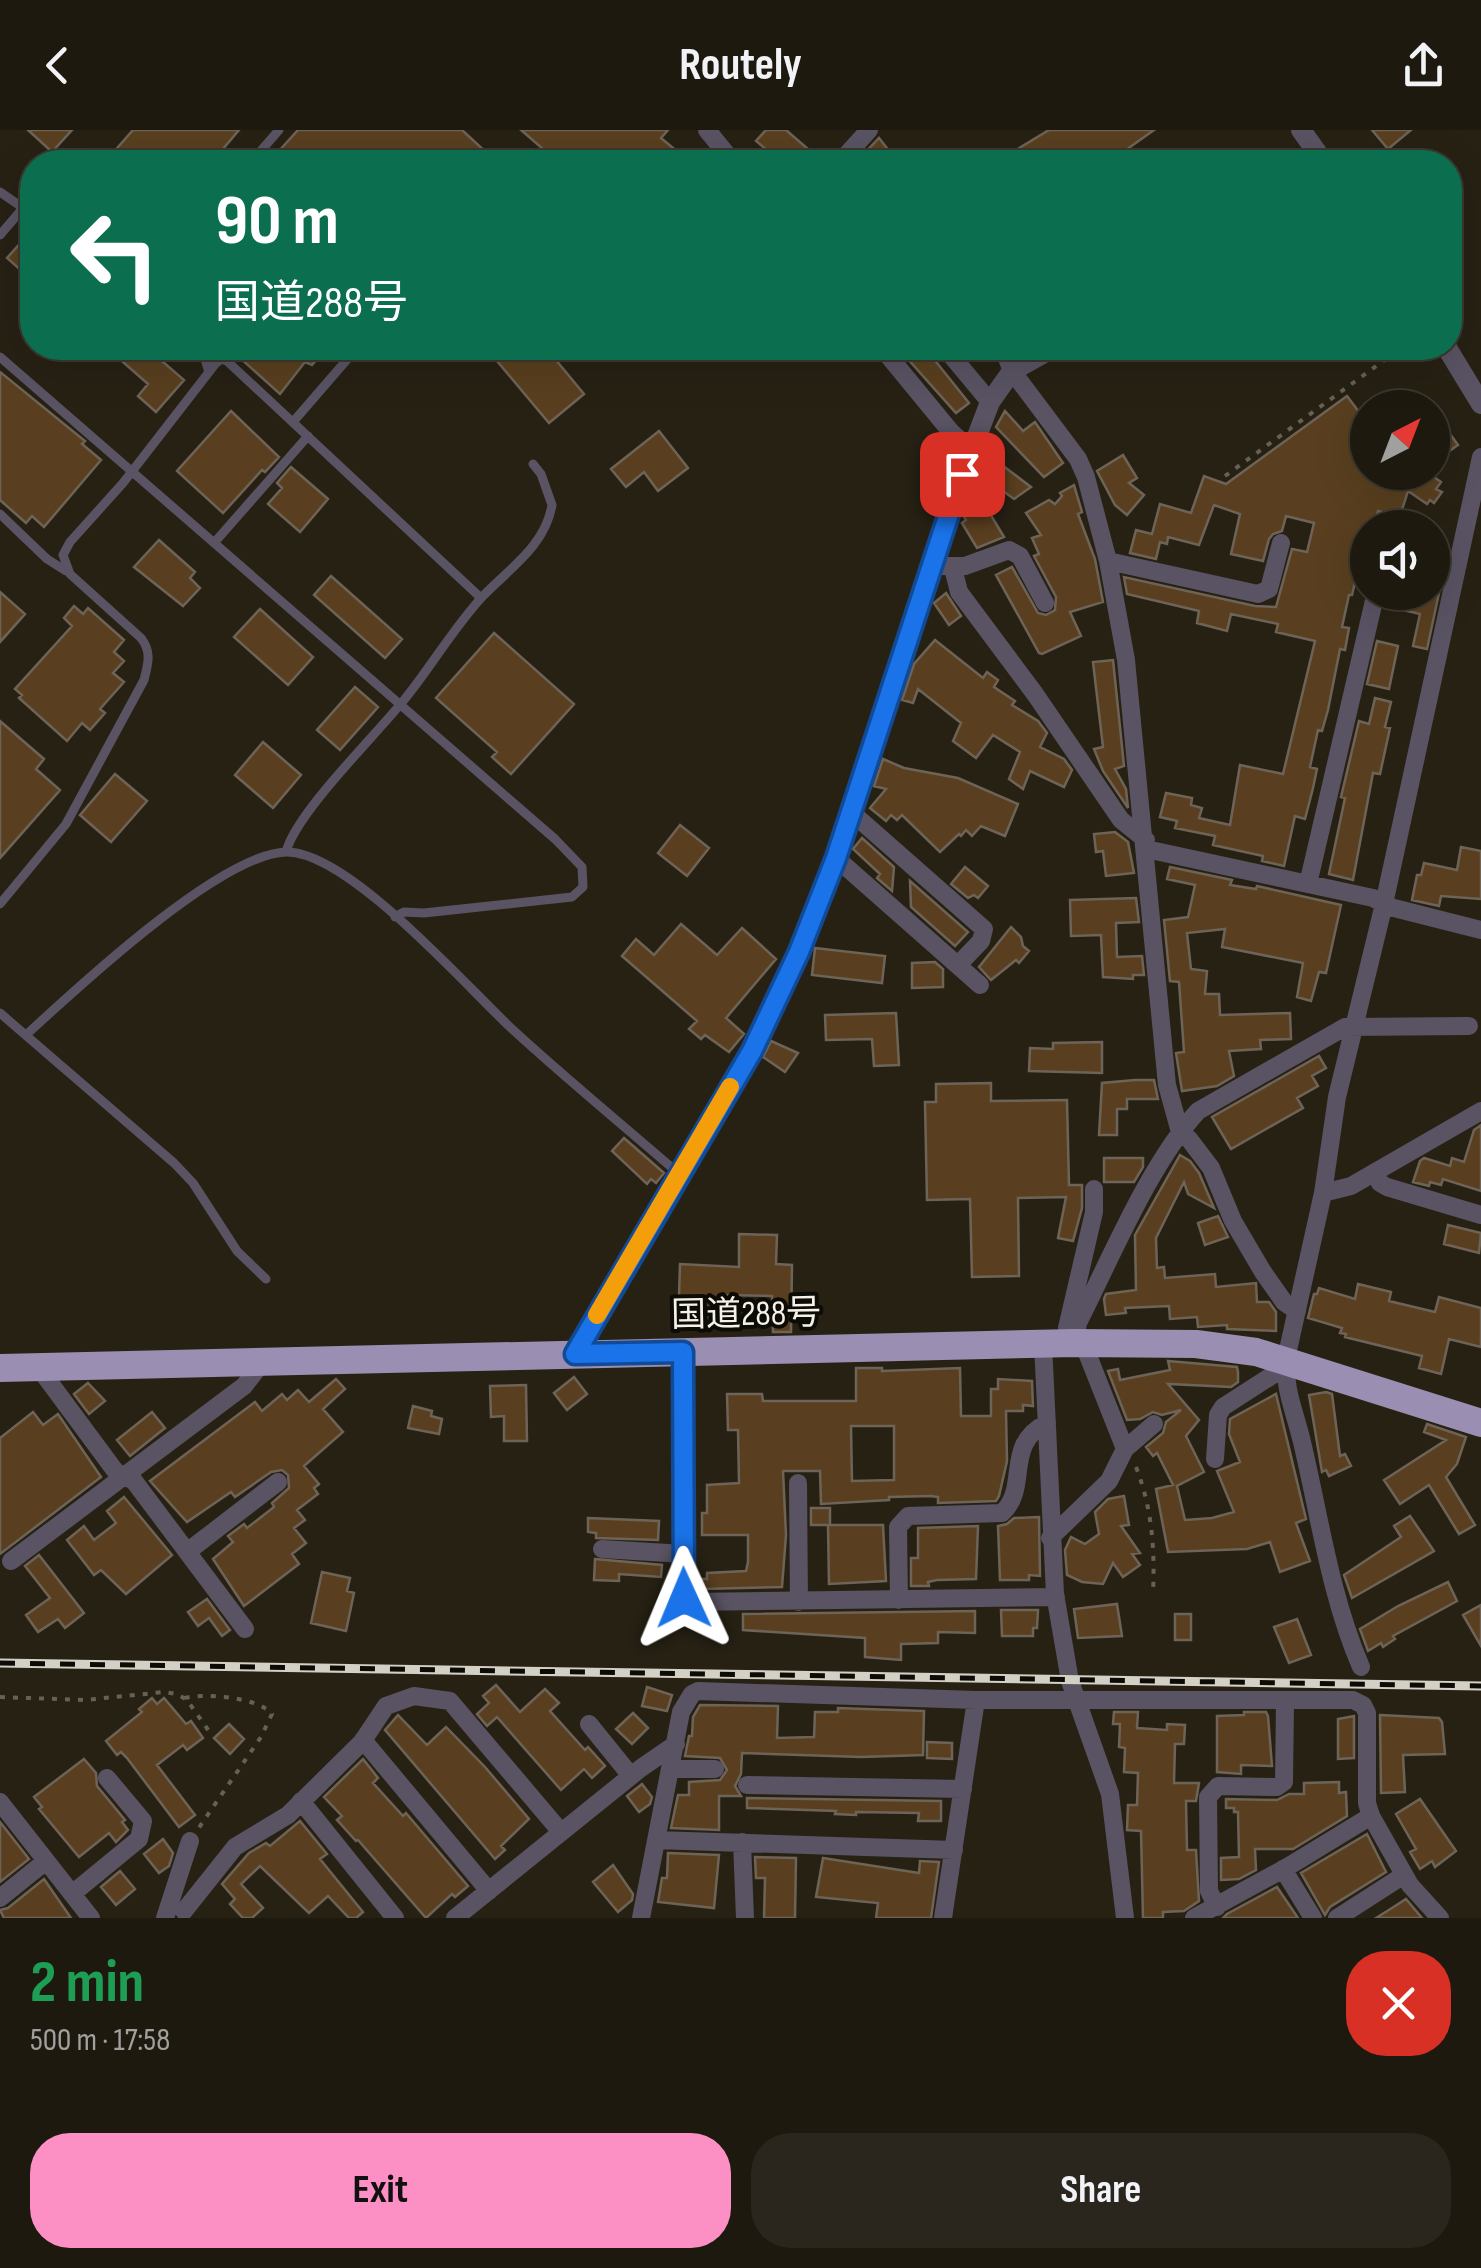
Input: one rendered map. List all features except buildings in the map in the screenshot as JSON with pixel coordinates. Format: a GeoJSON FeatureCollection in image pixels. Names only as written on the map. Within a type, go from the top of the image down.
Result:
{"type":"FeatureCollection","features":[{"type":"Feature","properties":{"kind":"highway","name":"国道288号"},"geometry":{"type":"LineString","coordinates":[[0,1368],[1066,1343],[1196,1344],[1286,1363],[1481,1423]]}},
{"type":"Feature","properties":{"kind":"street"},"geometry":{"type":"LineString","coordinates":[[707,130],[723,150]]}},
{"type":"Feature","properties":{"kind":"street"},"geometry":{"type":"LineString","coordinates":[[850,150],[868,130]]}},
{"type":"Feature","properties":{"kind":"street"},"geometry":{"type":"LineString","coordinates":[[892,360],[971,450]]}},
{"type":"Feature","properties":{"kind":"street"},"geometry":{"type":"LineString","coordinates":[[955,360],[990,402]]}},
{"type":"Feature","properties":{"kind":"street"},"geometry":{"type":"LineString","coordinates":[[1008,360],[1078,459],[1108,561],[1126,660],[1167,1084],[1180,1132],[1190,1138],[1211,1168],[1233,1221],[1271,1284],[1284,1302],[1297,1311]]}},
{"type":"Feature","properties":{"kind":"street"},"geometry":{"type":"LineString","coordinates":[[575,1354],[752,1051],[799,952],[943,566],[971,450],[990,402],[1012,371],[1032,360]]}},
{"type":"Feature","properties":{"kind":"street"},"geometry":{"type":"LineString","coordinates":[[1455,360],[1480,398]]}},
{"type":"Feature","properties":{"kind":"street"},"geometry":{"type":"LineString","coordinates":[[1361,1667],[1333,1592],[1303,1443],[1285,1383],[1286,1363],[1338,1096],[1481,457]]}},
{"type":"Feature","properties":{"kind":"street"},"geometry":{"type":"LineString","coordinates":[[1108,561],[1258,594],[1269,589],[1281,544]]}},
{"type":"Feature","properties":{"kind":"street"},"geometry":{"type":"LineString","coordinates":[[943,566],[1009,550],[1020,556],[1045,603]]}},
{"type":"Feature","properties":{"kind":"street"},"geometry":{"type":"LineString","coordinates":[[943,566],[1121,820],[1146,844],[1373,898],[1481,930]]}},
{"type":"Feature","properties":{"kind":"street"},"geometry":{"type":"LineString","coordinates":[[1308,884],[1372,610]]}},
{"type":"Feature","properties":{"kind":"street"},"geometry":{"type":"LineString","coordinates":[[851,812],[984,929],[981,941],[958,965]]}},
{"type":"Feature","properties":{"kind":"street"},"geometry":{"type":"LineString","coordinates":[[836,858],[980,984]]}},
{"type":"Feature","properties":{"kind":"street"},"geometry":{"type":"LineString","coordinates":[[1066,1343],[1180,1132],[1198,1110],[1345,1027],[1469,1026]]}},
{"type":"Feature","properties":{"kind":"street"},"geometry":{"type":"LineString","coordinates":[[1322,1193],[1351,1186],[1481,1111]]}},
{"type":"Feature","properties":{"kind":"street"},"geometry":{"type":"LineString","coordinates":[[1375,1173],[1387,1187],[1481,1215]]}},
{"type":"Feature","properties":{"kind":"street"},"geometry":{"type":"LineString","coordinates":[[1094,1188],[1094,1212],[1046,1423],[1050,1538],[1070,1681],[1110,1794],[1125,1918]]}},
{"type":"Feature","properties":{"kind":"street"},"geometry":{"type":"LineString","coordinates":[[1066,1343],[1125,1449]]}},
{"type":"Feature","properties":{"kind":"street"},"geometry":{"type":"LineString","coordinates":[[683,1352],[684,1598],[691,1604],[1056,1597]]}},
{"type":"Feature","properties":{"kind":"street"},"geometry":{"type":"LineString","coordinates":[[11,1562],[244,1386],[262,1362]]}},
{"type":"Feature","properties":{"kind":"street"},"geometry":{"type":"LineString","coordinates":[[1214,1459],[1218,1416],[1223,1406],[1286,1363]]}},
{"type":"Feature","properties":{"kind":"street"},"geometry":{"type":"LineString","coordinates":[[39,1368],[116,1472],[134,1481],[245,1629]]}},
{"type":"Feature","properties":{"kind":"street"},"geometry":{"type":"LineString","coordinates":[[899,1600],[898,1527],[908,1516],[1002,1513],[1012,1500],[1020,1451],[1035,1430],[1046,1423]]}},
{"type":"Feature","properties":{"kind":"street"},"geometry":{"type":"LineString","coordinates":[[1050,1538],[1112,1478],[1125,1449],[1154,1424]]}},
{"type":"Feature","properties":{"kind":"street"},"geometry":{"type":"LineString","coordinates":[[187,1552],[278,1482]]}},
{"type":"Feature","properties":{"kind":"street"},"geometry":{"type":"LineString","coordinates":[[798,1482],[800,1602]]}},
{"type":"Feature","properties":{"kind":"street"},"geometry":{"type":"LineString","coordinates":[[602,1550],[684,1554]]}},
{"type":"Feature","properties":{"kind":"street"},"geometry":{"type":"LineString","coordinates":[[641,1918],[685,1704],[698,1691],[976,1700],[1352,1700],[1365,1706],[1367,1804],[1371,1816],[1417,1895],[1440,1918]]}},
{"type":"Feature","properties":{"kind":"street"},"geometry":{"type":"LineString","coordinates":[[178,1913],[236,1847],[259,1830],[276,1824],[363,1740],[386,1706],[414,1696],[450,1701],[561,1832]]}},
{"type":"Feature","properties":{"kind":"street"},"geometry":{"type":"LineString","coordinates":[[943,1918],[976,1700]]}},
{"type":"Feature","properties":{"kind":"street"},"geometry":{"type":"LineString","coordinates":[[1216,1906],[1209,1890],[1208,1796],[1218,1786],[1277,1786],[1284,1782],[1284,1701]]}},
{"type":"Feature","properties":{"kind":"street"},"geometry":{"type":"LineString","coordinates":[[589,1724],[631,1776]]}},
{"type":"Feature","properties":{"kind":"street"},"geometry":{"type":"LineString","coordinates":[[363,1740],[489,1890]]}},
{"type":"Feature","properties":{"kind":"street"},"geometry":{"type":"LineString","coordinates":[[455,1918],[676,1744]]}},
{"type":"Feature","properties":{"kind":"street"},"geometry":{"type":"LineString","coordinates":[[671,1768],[715,1769]]}},
{"type":"Feature","properties":{"kind":"street"},"geometry":{"type":"LineString","coordinates":[[72,1894],[139,1838],[142,1820],[107,1778]]}},
{"type":"Feature","properties":{"kind":"street"},"geometry":{"type":"LineString","coordinates":[[747,1785],[963,1789]]}},
{"type":"Feature","properties":{"kind":"street"},"geometry":{"type":"LineString","coordinates":[[301,1801],[395,1918]]}},
{"type":"Feature","properties":{"kind":"street"},"geometry":{"type":"LineString","coordinates":[[0,1802],[91,1918]]}},
{"type":"Feature","properties":{"kind":"street"},"geometry":{"type":"LineString","coordinates":[[1194,1918],[1284,1870],[1371,1816]]}},
{"type":"Feature","properties":{"kind":"street"},"geometry":{"type":"LineString","coordinates":[[656,1840],[954,1850]]}},
{"type":"Feature","properties":{"kind":"street"},"geometry":{"type":"LineString","coordinates":[[178,1913],[190,1841]]}},
{"type":"Feature","properties":{"kind":"street"},"geometry":{"type":"LineString","coordinates":[[742,1842],[745,1918]]}},
{"type":"Feature","properties":{"kind":"street"},"geometry":{"type":"LineString","coordinates":[[0,1898],[46,1861]]}},
{"type":"Feature","properties":{"kind":"street"},"geometry":{"type":"LineString","coordinates":[[1284,1870],[1312,1918]]}},
{"type":"Feature","properties":{"kind":"street"},"geometry":{"type":"LineString","coordinates":[[1337,1918],[1404,1875]]}},
{"type":"Feature","properties":{"kind":"lane"},"geometry":{"type":"LineString","coordinates":[[262,150],[279,130]]}},
{"type":"Feature","properties":{"kind":"lane"},"geometry":{"type":"LineString","coordinates":[[0,235],[20,218]]}},
{"type":"Feature","properties":{"kind":"lane"},"geometry":{"type":"LineString","coordinates":[[0,357],[582,867],[583,887],[572,897],[404,912],[395,917]]}},
{"type":"Feature","properties":{"kind":"lane"},"geometry":{"type":"LineString","coordinates":[[205,360],[209,372]]}},
{"type":"Feature","properties":{"kind":"lane"},"geometry":{"type":"LineString","coordinates":[[70,574],[63,554],[70,542],[132,472],[221,360]]}},
{"type":"Feature","properties":{"kind":"lane"},"geometry":{"type":"LineString","coordinates":[[224,360],[482,598]]}},
{"type":"Feature","properties":{"kind":"lane"},"geometry":{"type":"LineString","coordinates":[[293,422],[347,360]]}},
{"type":"Feature","properties":{"kind":"lane"},"geometry":{"type":"LineString","coordinates":[[214,543],[308,436]]}},
{"type":"Feature","properties":{"kind":"lane"},"geometry":{"type":"LineString","coordinates":[[286,852],[297,827],[482,598],[528,554],[550,515],[549,491],[532,464]]}},
{"type":"Feature","properties":{"kind":"lane"},"geometry":{"type":"LineString","coordinates":[[0,514],[141,638],[149,656],[144,680],[66,824],[0,904]]}},
{"type":"Feature","properties":{"kind":"lane"},"geometry":{"type":"LineString","coordinates":[[26,1034],[107,960],[161,919],[225,876],[286,852],[336,870],[395,917],[512,1029],[678,1173]]}},
{"type":"Feature","properties":{"kind":"lane"},"geometry":{"type":"LineString","coordinates":[[0,1013],[174,1163],[193,1184],[237,1251],[266,1280]]}},
{"type":"Feature","properties":{"kind":"path"},"geometry":{"type":"LineString","coordinates":[[1225,476],[1384,360]]}},
{"type":"Feature","properties":{"kind":"path"},"geometry":{"type":"LineString","coordinates":[[0,1696],[85,1700],[164,1692],[184,1698],[252,1701],[265,1706],[272,1714],[261,1737],[190,1841]]}},
{"type":"Feature","properties":{"kind":"path"},"geometry":{"type":"LineString","coordinates":[[184,1698],[211,1734]]}},
{"type":"Feature","properties":{"kind":"railway"},"geometry":{"type":"LineString","coordinates":[[0,1663],[1481,1686]]}},
{"type":"Feature","properties":{"kind":"slow traffic"},"geometry":{"type":"LineString","coordinates":[[597,1315],[730,1087]]}},
{"type":"Feature","properties":{"kind":"route"},"geometry":{"type":"LineString","coordinates":[[684,1598],[683,1352],[575,1354],[752,1051],[799,952],[836,858],[962,474]]}}]}
